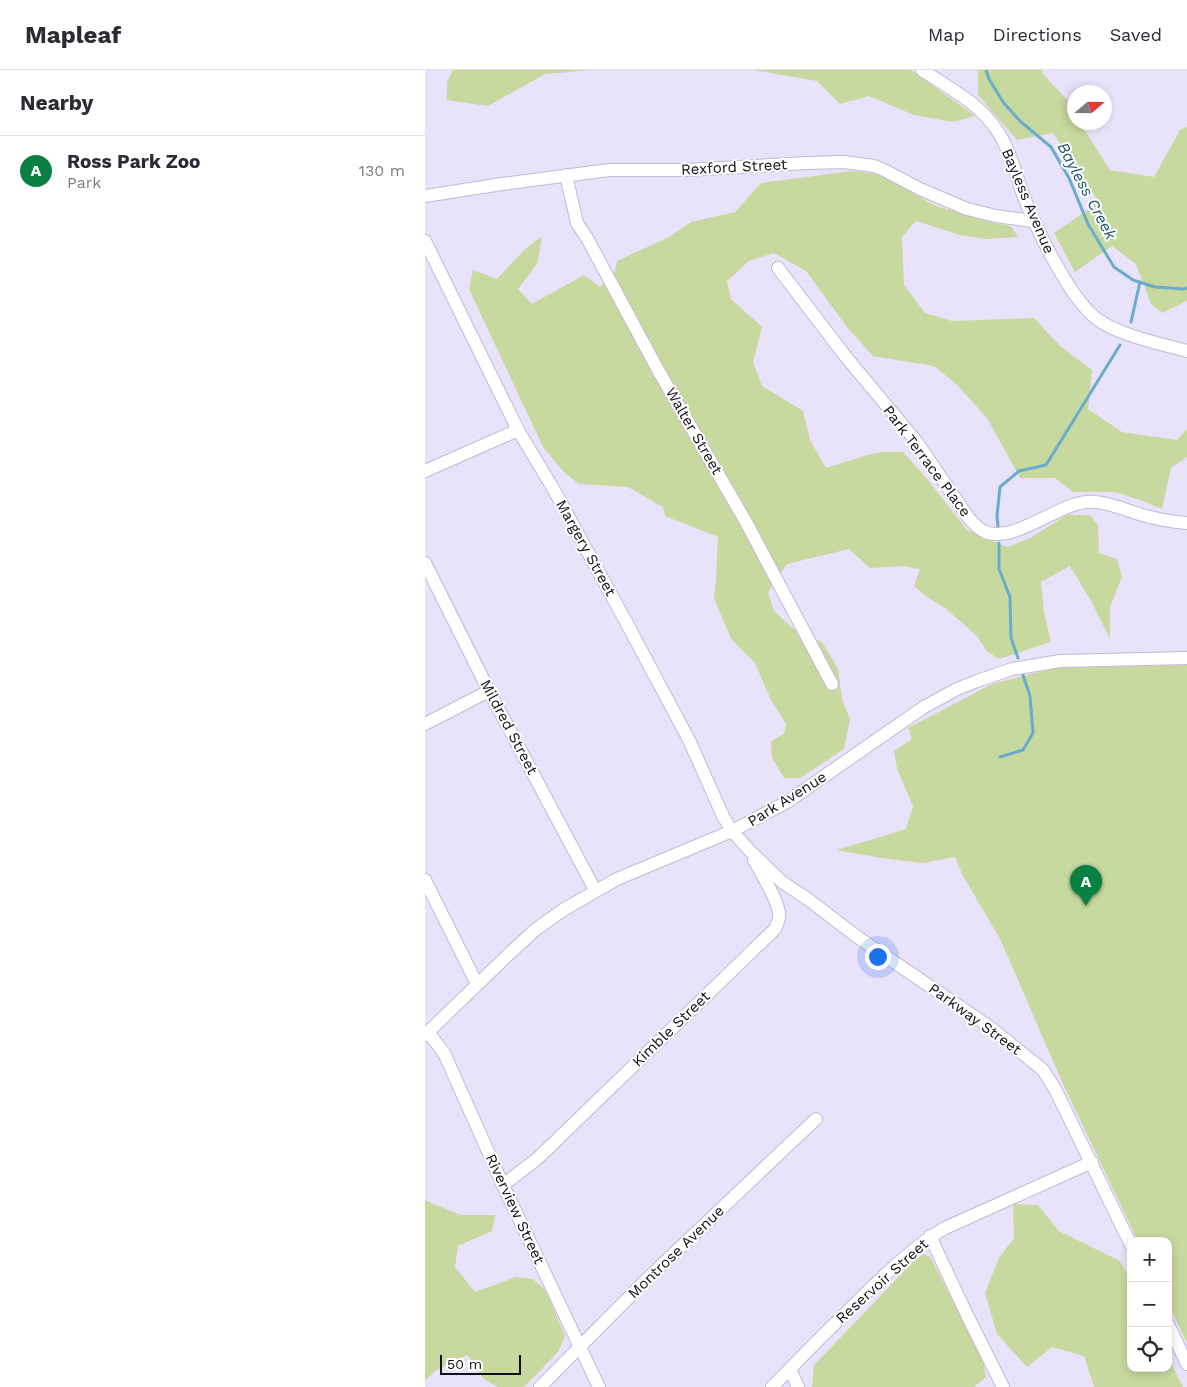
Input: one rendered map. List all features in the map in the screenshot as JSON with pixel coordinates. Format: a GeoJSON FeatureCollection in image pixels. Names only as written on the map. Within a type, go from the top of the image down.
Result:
{"type":"FeatureCollection","features":[{"type":"Feature","properties":{"kind":"street","name":"Bayless Avenue"},"geometry":{"type":"LineString","coordinates":[[922,70],[979,109],[999,133],[1009,154],[1033,221],[1047,251],[1077,300],[1096,319],[1106,325],[1133,336],[1187,351]]}},
{"type":"Feature","properties":{"kind":"street","name":"Rexford Street"},"geometry":{"type":"LineString","coordinates":[[425,196],[567,175],[616,170],[679,170],[844,162],[874,166],[885,170],[920,189],[967,209],[996,216],[1033,221]]}},
{"type":"Feature","properties":{"kind":"street","name":"Walter Street"},"geometry":{"type":"LineString","coordinates":[[567,175],[577,223],[587,238],[658,370],[746,522],[832,684]]}},
{"type":"Feature","properties":{"kind":"street","name":"Margery Street"},"geometry":{"type":"LineString","coordinates":[[425,241],[518,430],[554,490],[689,740],[723,816],[732,831],[750,852]]}},
{"type":"Feature","properties":{"kind":"street","name":"Park Terrace Place"},"geometry":{"type":"LineString","coordinates":[[778,268],[846,357],[916,441],[968,517],[984,532],[997,535],[1011,532],[1065,508],[1086,502],[1108,504],[1142,515],[1172,522],[1187,523]]}},
{"type":"Feature","properties":{"kind":"street"},"geometry":{"type":"LineString","coordinates":[[425,471],[518,430]]}},
{"type":"Feature","properties":{"kind":"street","name":"Mildred Street"},"geometry":{"type":"LineString","coordinates":[[425,563],[489,691],[595,890]]}},
{"type":"Feature","properties":{"kind":"street","name":"Park Avenue"},"geometry":{"type":"LineString","coordinates":[[426,1034],[535,930],[563,910],[617,879],[732,831],[787,802],[901,722],[957,689],[1013,669],[1060,661],[1187,658]]}},
{"type":"Feature","properties":{"kind":"street"},"geometry":{"type":"LineString","coordinates":[[425,724],[489,691]]}},
{"type":"Feature","properties":{"kind":"street","name":"Parkway Street"},"geometry":{"type":"LineString","coordinates":[[750,852],[782,882],[856,936],[991,1028],[1043,1070],[1055,1088],[1127,1237]]}},
{"type":"Feature","properties":{"kind":"street","name":"Kimble Street"},"geometry":{"type":"LineString","coordinates":[[503,1185],[537,1159],[775,929],[779,914],[750,852]]}},
{"type":"Feature","properties":{"kind":"street"},"geometry":{"type":"LineString","coordinates":[[425,880],[477,984]]}},
{"type":"Feature","properties":{"kind":"street","name":"Riverview Street"},"geometry":{"type":"LineString","coordinates":[[426,1034],[444,1053],[503,1185],[599,1387]]}},
{"type":"Feature","properties":{"kind":"street","name":"Montrose Avenue"},"geometry":{"type":"LineString","coordinates":[[540,1387],[650,1276],[816,1119]]}},
{"type":"Feature","properties":{"kind":"street","name":"Reservoir Street"},"geometry":{"type":"LineString","coordinates":[[772,1387],[892,1268],[930,1236],[1092,1162]]}},
{"type":"Feature","properties":{"kind":"street"},"geometry":{"type":"LineString","coordinates":[[930,1236],[1003,1387]]}},
{"type":"Feature","properties":{"kind":"street"},"geometry":{"type":"LineString","coordinates":[[1169,1327],[1187,1364]]}},
{"type":"Feature","properties":{"kind":"street"},"geometry":{"type":"LineString","coordinates":[[790,1369],[798,1387]]}},
{"type":"Feature","properties":{"kind":"green space"},"geometry":{"type":"Polygon","coordinates":[[[453,70],[592,70],[545,74],[488,106],[447,100],[447,82],[453,70]]]}},
{"type":"Feature","properties":{"kind":"green space"},"geometry":{"type":"Polygon","coordinates":[[[753,70],[911,70],[975,116],[953,122],[914,115],[869,96],[840,104],[817,81],[753,70]]]}},
{"type":"Feature","properties":{"kind":"green space"},"geometry":{"type":"Polygon","coordinates":[[[976,70],[1042,70],[1043,74],[1067,100],[1067,130],[1084,130],[1110,170],[1154,177],[1180,130],[1187,127],[1187,301],[1162,313],[1151,304],[1136,264],[1112,246],[1075,272],[1054,233],[1099,202],[1053,133],[1017,140],[978,95],[978,72],[976,70]]]}},
{"type":"Feature","properties":{"kind":"green space"},"geometry":{"type":"Polygon","coordinates":[[[852,171],[878,174],[936,206],[993,223],[1011,226],[1018,237],[985,239],[960,235],[916,221],[902,237],[904,285],[925,313],[952,321],[1034,318],[1060,346],[1092,370],[1088,409],[1122,432],[1177,440],[1187,429],[1187,457],[1171,468],[1162,509],[1115,492],[1073,492],[1055,478],[1020,478],[987,418],[956,384],[934,366],[873,356],[847,327],[806,271],[774,253],[749,261],[727,281],[731,299],[762,327],[753,362],[762,386],[803,411],[810,440],[826,468],[881,452],[903,452],[928,480],[967,530],[1007,547],[1030,538],[1067,515],[1090,515],[1098,525],[1099,553],[1117,559],[1122,577],[1110,607],[1110,639],[1090,599],[1070,566],[1041,582],[1044,612],[1051,642],[999,659],[987,651],[977,636],[945,608],[914,586],[920,569],[902,566],[870,568],[849,549],[787,564],[768,592],[774,611],[791,627],[822,642],[838,669],[842,699],[850,719],[844,749],[800,778],[784,778],[772,758],[771,741],[784,734],[786,724],[770,698],[755,663],[731,639],[714,598],[718,537],[665,516],[663,507],[628,487],[579,484],[564,472],[543,447],[469,289],[473,270],[497,279],[525,249],[542,236],[537,264],[518,289],[532,304],[584,275],[600,287],[615,271],[617,261],[669,237],[691,222],[735,212],[761,183],[852,171]]]}},
{"type":"Feature","properties":{"kind":"green space"},"geometry":{"type":"Polygon","coordinates":[[[1187,665],[1187,1343],[1172,1312],[1172,1237],[1136,1237],[1063,1084],[1001,941],[962,874],[955,857],[923,863],[837,850],[906,829],[913,806],[897,769],[894,751],[912,739],[908,728],[992,684],[1056,668],[1187,665]]]}},
{"type":"Feature","properties":{"kind":"green space"},"geometry":{"type":"Polygon","coordinates":[[[425,1200],[461,1215],[495,1215],[492,1231],[458,1246],[455,1267],[475,1292],[516,1277],[533,1279],[546,1291],[565,1336],[558,1352],[524,1387],[498,1387],[484,1379],[467,1355],[435,1371],[425,1381],[425,1200]]]}},
{"type":"Feature","properties":{"kind":"green space"},"geometry":{"type":"Polygon","coordinates":[[[1013,1204],[1038,1205],[1059,1231],[1120,1261],[1127,1274],[1127,1372],[1172,1372],[1172,1365],[1183,1387],[1094,1387],[1084,1356],[1052,1347],[1027,1367],[997,1334],[985,1293],[999,1258],[1014,1238],[1013,1204]]]}},
{"type":"Feature","properties":{"kind":"green space"},"geometry":{"type":"Polygon","coordinates":[[[924,1254],[930,1257],[983,1359],[986,1377],[974,1387],[812,1387],[814,1365],[916,1259],[924,1254]]]}},
{"type":"Feature","properties":{"kind":"waterway","name":"Bayless Creek"},"geometry":{"type":"LineString","coordinates":[[986,70],[989,79],[1003,102],[1020,121],[1051,147],[1069,178],[1088,224],[1114,267],[1133,280],[1155,287],[1187,288]]}},
{"type":"Feature","properties":{"kind":"waterway"},"geometry":{"type":"LineString","coordinates":[[1131,322],[1140,282]]}},
{"type":"Feature","properties":{"kind":"waterway"},"geometry":{"type":"LineString","coordinates":[[998,526],[997,516],[1000,487],[1019,471],[1046,465],[1120,345]]}},
{"type":"Feature","properties":{"kind":"waterway"},"geometry":{"type":"LineString","coordinates":[[999,543],[999,569],[1010,597],[1011,638],[1018,658]]}},
{"type":"Feature","properties":{"kind":"waterway"},"geometry":{"type":"LineString","coordinates":[[1000,757],[1023,750],[1033,733],[1030,696],[1023,675]]}},
{"type":"Feature","properties":{"kind":"place","name":"Ross Park Zoo"},"geometry":{"type":"Point","coordinates":[1086,906]}}]}
